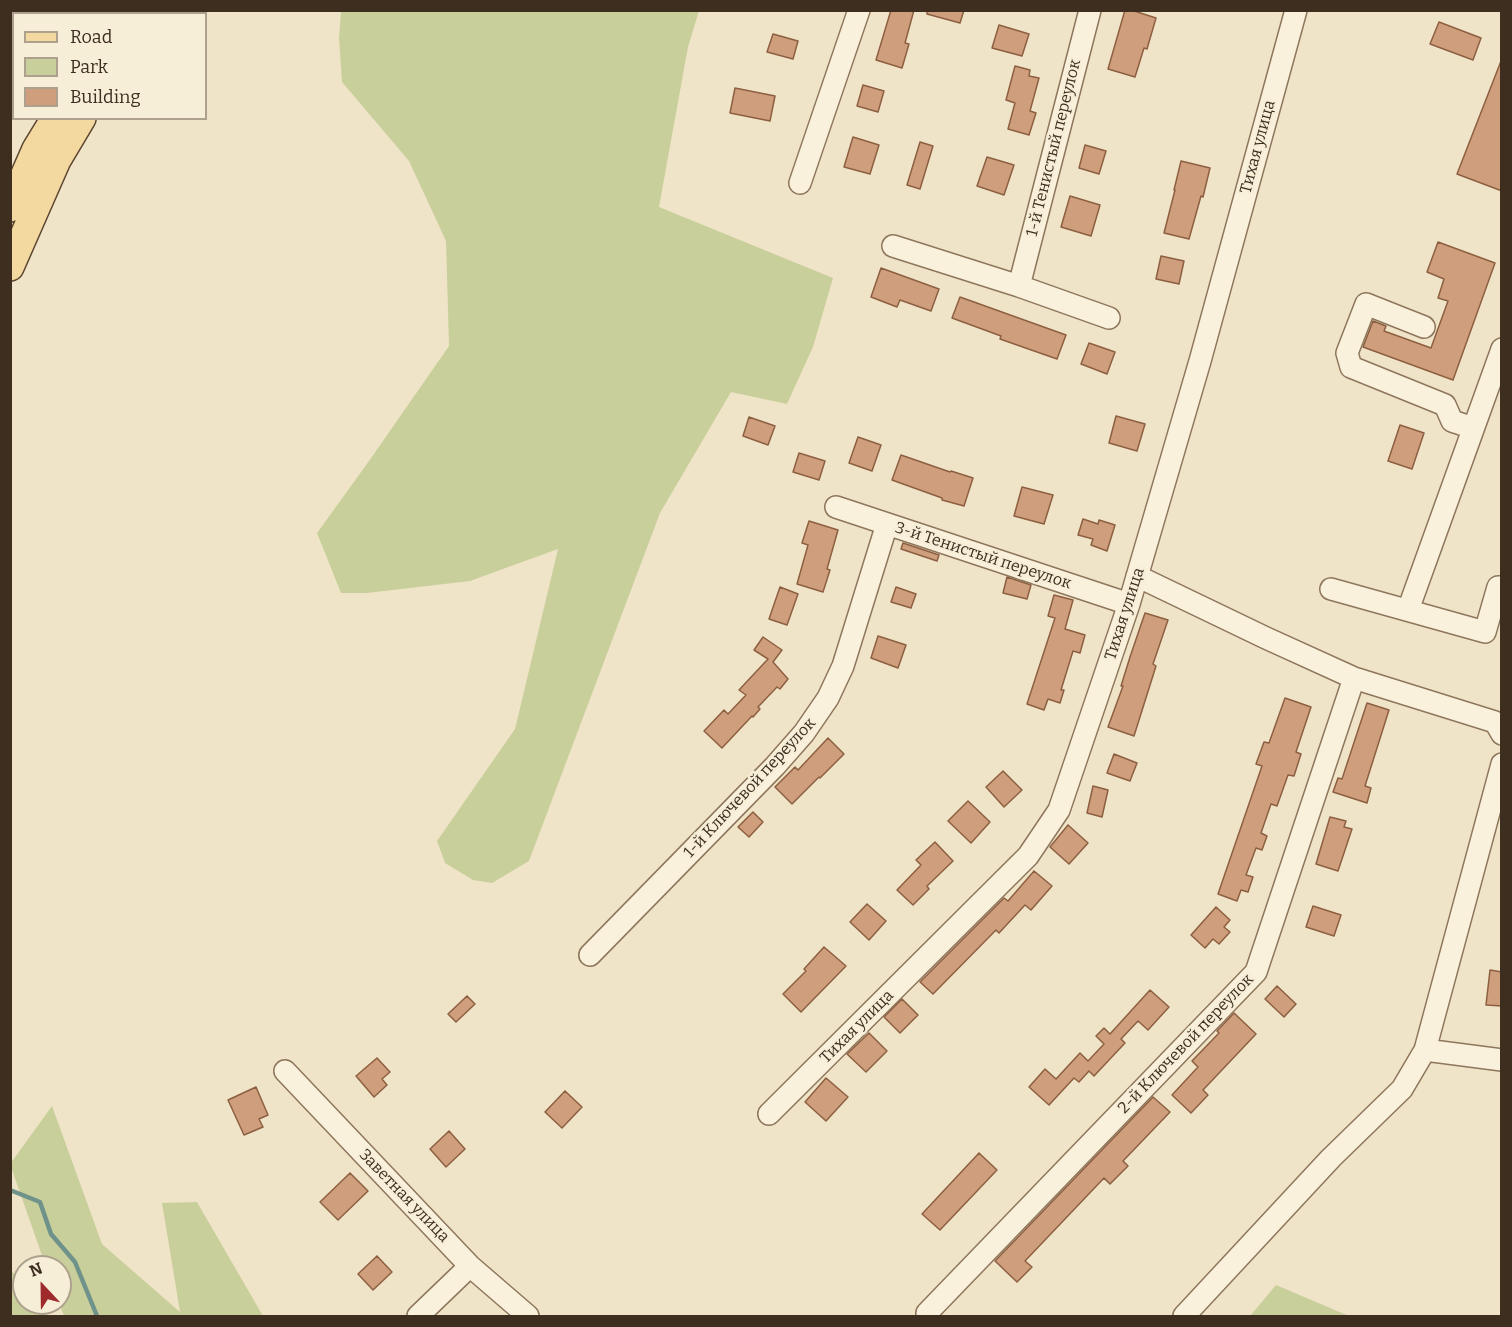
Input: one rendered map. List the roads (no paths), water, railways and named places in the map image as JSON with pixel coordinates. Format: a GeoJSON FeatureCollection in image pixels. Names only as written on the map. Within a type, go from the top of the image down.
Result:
{"type":"FeatureCollection","features":[{"type":"Feature","properties":{"kind":"main road"},"geometry":{"type":"LineString","coordinates":[[10,208],[36,149],[54,120]]}},
{"type":"Feature","properties":{"kind":"main road"},"geometry":{"type":"LineString","coordinates":[[10,267],[57,160],[81,120]]}},
{"type":"Feature","properties":{"kind":"street"},"geometry":{"type":"LineString","coordinates":[[800,183],[859,10]]}},
{"type":"Feature","properties":{"kind":"street","name":"1-й Тенистый переулок"},"geometry":{"type":"LineString","coordinates":[[1019,286],[1089,10]]}},
{"type":"Feature","properties":{"kind":"street","name":"Тихая улица"},"geometry":{"type":"LineString","coordinates":[[769,1114],[1028,856],[1059,810],[1129,604],[1200,361],[1296,10]]}},
{"type":"Feature","properties":{"kind":"street"},"geometry":{"type":"LineString","coordinates":[[893,246],[1019,286],[1109,318]]}},
{"type":"Feature","properties":{"kind":"street"},"geometry":{"type":"LineString","coordinates":[[1424,327],[1366,304],[1347,353],[1351,367],[1444,405],[1452,421],[1473,428]]}},
{"type":"Feature","properties":{"kind":"street"},"geometry":{"type":"LineString","coordinates":[[1408,610],[1502,349]]}},
{"type":"Feature","properties":{"kind":"street","name":"3-й Тенистый переулок"},"geometry":{"type":"LineString","coordinates":[[836,507],[1129,604]]}},
{"type":"Feature","properties":{"kind":"street","name":"1-й Ключевой переулок"},"geometry":{"type":"LineString","coordinates":[[590,956],[804,734],[828,698],[843,666],[887,524]]}},
{"type":"Feature","properties":{"kind":"street"},"geometry":{"type":"LineString","coordinates":[[1137,576],[1266,639],[1354,678],[1495,722],[1502,734]]}},
{"type":"Feature","properties":{"kind":"street"},"geometry":{"type":"LineString","coordinates":[[1331,589],[1485,632],[1498,586],[1502,587]]}},
{"type":"Feature","properties":{"kind":"street","name":"2-й Ключевой переулок"},"geometry":{"type":"LineString","coordinates":[[927,1313],[1256,972],[1354,678]]}},
{"type":"Feature","properties":{"kind":"street"},"geometry":{"type":"LineString","coordinates":[[1184,1317],[1331,1158],[1402,1089],[1425,1050],[1502,764]]}},
{"type":"Feature","properties":{"kind":"street"},"geometry":{"type":"LineString","coordinates":[[1425,1050],[1502,1060]]}},
{"type":"Feature","properties":{"kind":"street","name":"Заветная улица"},"geometry":{"type":"LineString","coordinates":[[285,1071],[470,1266],[528,1317]]}},
{"type":"Feature","properties":{"kind":"street"},"geometry":{"type":"LineString","coordinates":[[418,1317],[470,1266]]}},
{"type":"Feature","properties":{"kind":"waterway"},"geometry":{"type":"LineString","coordinates":[[10,1190],[40,1202],[51,1234],[75,1262],[97,1316]]}}]}
